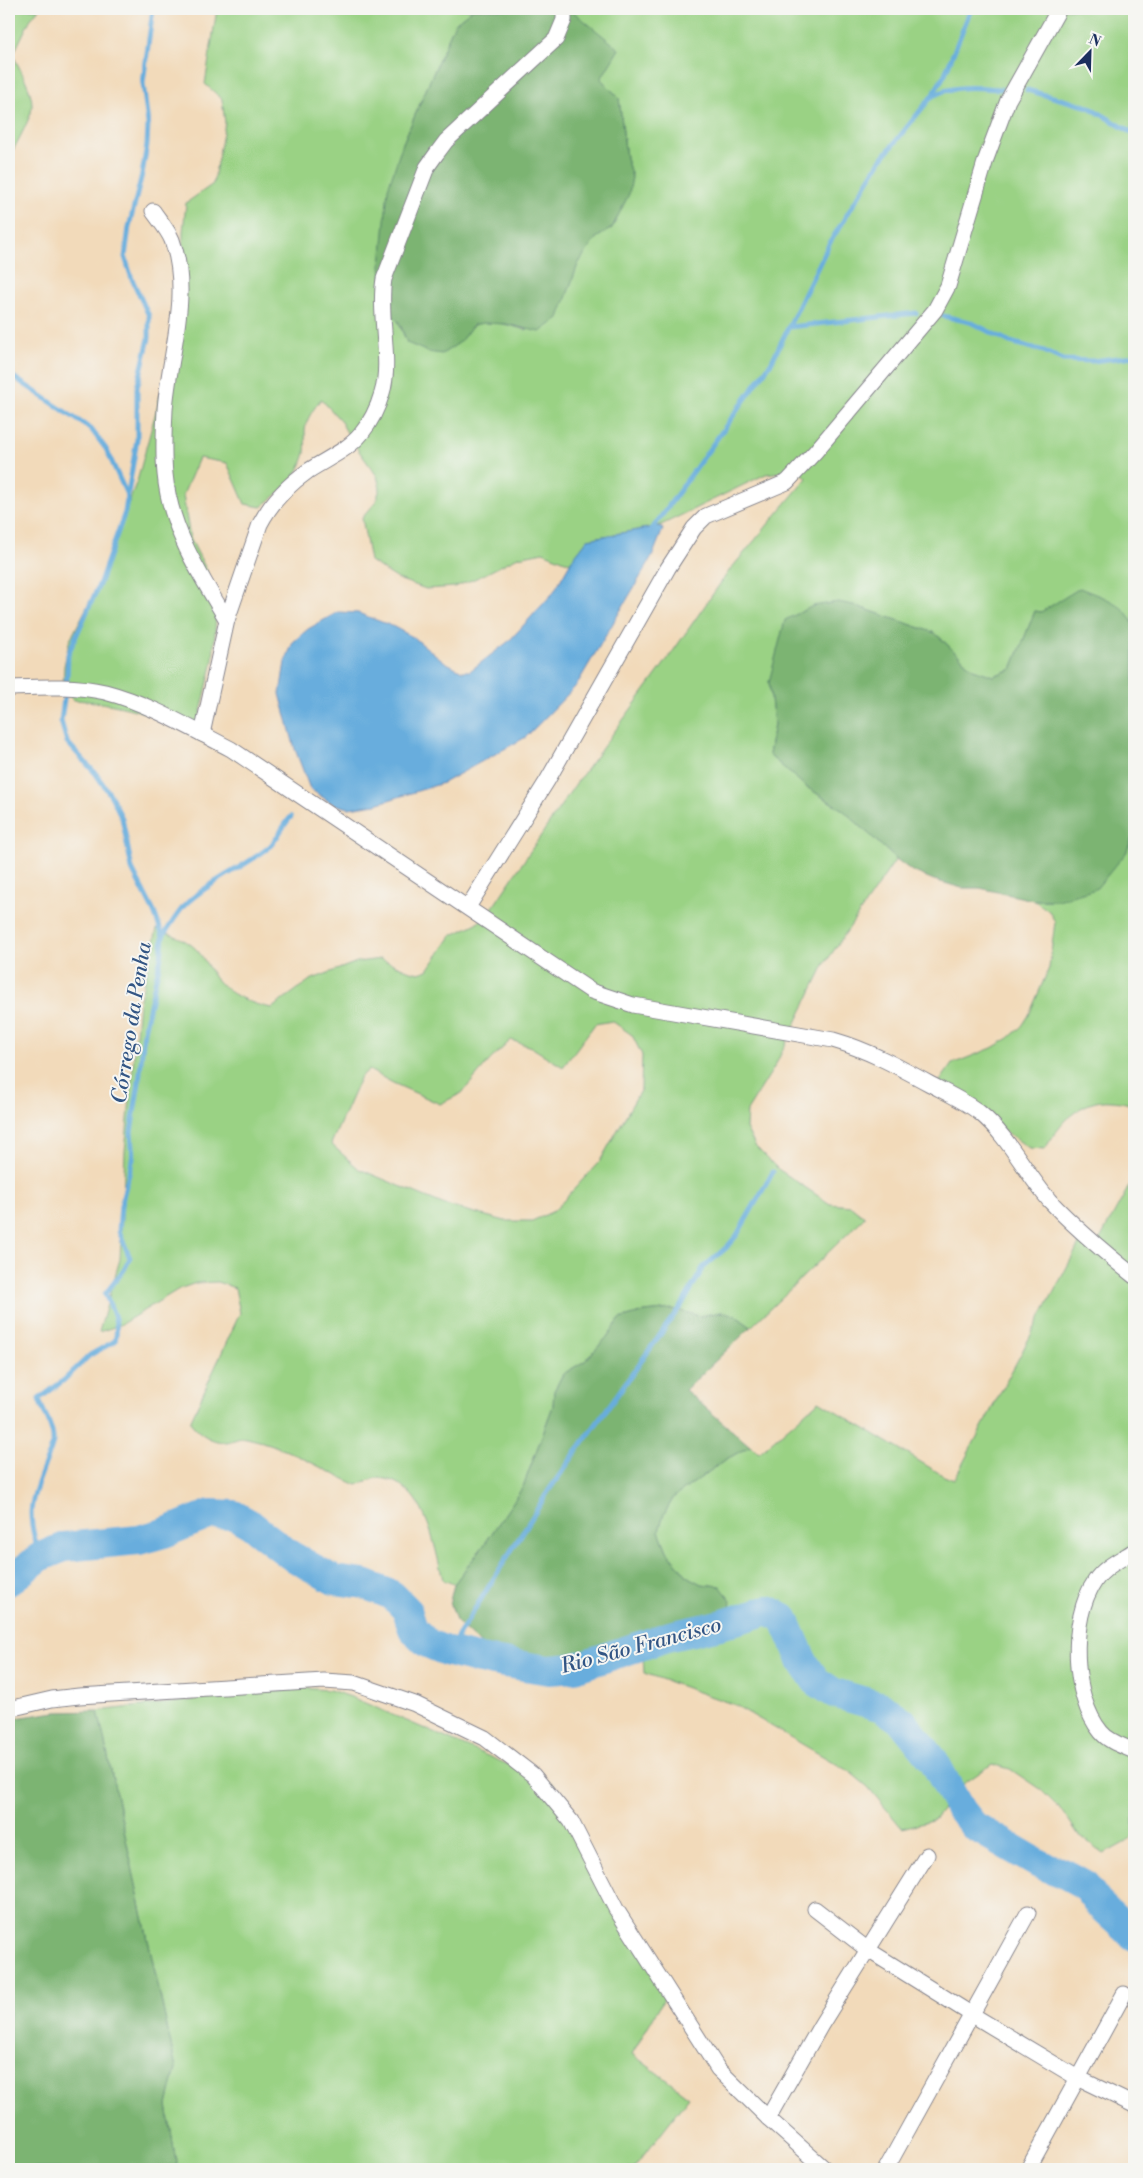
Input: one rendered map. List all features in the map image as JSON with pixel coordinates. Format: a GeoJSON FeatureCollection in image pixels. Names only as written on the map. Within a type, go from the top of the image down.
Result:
{"type":"FeatureCollection","features":[{"type":"Feature","properties":{"kind":"street"},"geometry":{"type":"LineString","coordinates":[[202,734],[227,620],[257,533],[266,513],[276,499],[307,472],[344,449],[361,435],[382,393],[385,378],[381,295],[384,280],[427,167],[446,141],[556,39],[561,31],[564,20],[564,9]]}},
{"type":"Feature","properties":{"kind":"street"},"geometry":{"type":"LineString","coordinates":[[468,907],[547,782],[668,568],[694,528],[706,516],[787,482],[794,476],[939,305],[948,286],[986,159],[1008,100],[1059,9]]}},
{"type":"Feature","properties":{"kind":"street"},"geometry":{"type":"LineString","coordinates":[[154,211],[171,238],[177,260],[180,294],[165,409],[165,473],[168,492],[172,512],[194,566],[227,620]]}},
{"type":"Feature","properties":{"kind":"street"},"geometry":{"type":"LineString","coordinates":[[9,688],[63,687],[103,692],[120,697],[231,749],[591,991],[632,1005],[803,1034],[854,1046],[880,1057],[966,1104],[993,1126],[1048,1199],[1085,1237],[1134,1276]]}},
{"type":"Feature","properties":{"kind":"street"},"geometry":{"type":"LineString","coordinates":[[1134,1551],[1105,1569],[1094,1582],[1084,1601],[1079,1624],[1077,1653],[1081,1682],[1092,1718],[1109,1740],[1134,1751]]}},
{"type":"Feature","properties":{"kind":"street"},"geometry":{"type":"LineString","coordinates":[[9,1709],[52,1699],[79,1696],[324,1681],[354,1683],[385,1693],[414,1704],[485,1738],[533,1775],[571,1821],[616,1909],[718,2068],[768,2118],[826,2169]]}},
{"type":"Feature","properties":{"kind":"street"},"geometry":{"type":"LineString","coordinates":[[768,2118],[927,1855]]}},
{"type":"Feature","properties":{"kind":"street"},"geometry":{"type":"LineString","coordinates":[[815,1909],[868,1950],[971,2014],[1076,2077],[1134,2105]]}},
{"type":"Feature","properties":{"kind":"street"},"geometry":{"type":"LineString","coordinates":[[886,2169],[1028,1913]]}},
{"type":"Feature","properties":{"kind":"street"},"geometry":{"type":"LineString","coordinates":[[1028,2169],[1076,2077],[1124,1994]]}},
{"type":"Feature","properties":{"kind":"green space"},"geometry":{"type":"Polygon","coordinates":[[[9,9],[39,9],[30,20],[13,55],[28,87],[32,107],[26,125],[9,157],[9,9]]]}},
{"type":"Feature","properties":{"kind":"green space"},"geometry":{"type":"Polygon","coordinates":[[[217,9],[473,9],[455,23],[403,143],[393,315],[398,321],[407,343],[459,343],[470,328],[481,323],[500,323],[526,330],[567,294],[578,264],[596,238],[612,228],[632,177],[626,158],[619,98],[601,79],[570,9],[1134,9],[1134,625],[1130,617],[1060,602],[1041,612],[1035,611],[1012,669],[993,676],[973,669],[935,633],[853,605],[769,681],[774,724],[769,755],[805,786],[843,810],[896,859],[824,965],[775,1066],[747,1111],[746,1128],[755,1146],[778,1169],[830,1204],[851,1206],[865,1217],[751,1327],[736,1316],[722,1312],[699,1316],[673,1309],[645,1312],[620,1319],[607,1337],[585,1361],[563,1374],[554,1391],[553,1406],[523,1487],[484,1545],[454,1584],[443,1580],[431,1533],[418,1503],[408,1491],[395,1482],[379,1478],[357,1485],[276,1446],[244,1438],[228,1442],[210,1439],[197,1430],[190,1422],[240,1313],[235,1288],[217,1282],[196,1283],[179,1289],[120,1325],[99,1332],[120,1259],[125,1151],[139,1003],[157,929],[182,939],[195,948],[215,978],[233,994],[256,1004],[272,1008],[310,980],[357,962],[381,959],[410,971],[419,973],[428,970],[451,936],[479,922],[491,910],[572,789],[662,667],[729,571],[807,478],[797,470],[766,474],[659,526],[588,539],[570,563],[543,552],[518,557],[455,587],[426,589],[398,579],[370,561],[362,518],[376,502],[380,488],[377,476],[351,440],[340,420],[321,399],[307,422],[305,453],[298,470],[282,490],[261,507],[245,504],[227,463],[199,458],[183,495],[190,538],[206,569],[217,602],[213,661],[196,732],[136,710],[105,703],[73,700],[63,685],[64,666],[69,642],[97,587],[138,478],[183,311],[183,232],[186,203],[213,184],[225,123],[222,99],[205,84],[217,9]],[[612,1021],[595,1024],[563,1067],[531,1047],[511,1040],[490,1060],[462,1093],[440,1104],[369,1070],[361,1076],[331,1144],[359,1169],[445,1205],[505,1221],[532,1221],[554,1211],[600,1161],[641,1089],[642,1055],[632,1035],[612,1021]]]}},
{"type":"Feature","properties":{"kind":"green space"},"geometry":{"type":"Polygon","coordinates":[[[473,9],[570,9],[619,49],[601,79],[619,98],[626,158],[632,177],[629,194],[612,228],[596,238],[578,264],[559,318],[540,332],[506,324],[483,323],[473,325],[459,343],[442,354],[428,352],[407,343],[397,320],[384,313],[381,265],[388,188],[403,143],[455,23],[473,9]]]}},
{"type":"Feature","properties":{"kind":"green space"},"geometry":{"type":"Polygon","coordinates":[[[1080,588],[1118,605],[1124,610],[1134,625],[1134,834],[1126,853],[1096,889],[1058,900],[1033,900],[980,888],[962,888],[912,871],[896,859],[843,810],[805,786],[769,755],[774,724],[769,682],[785,620],[813,606],[838,602],[853,605],[935,633],[973,669],[993,676],[1012,669],[1035,611],[1041,612],[1080,588]]]}},
{"type":"Feature","properties":{"kind":"green space"},"geometry":{"type":"Polygon","coordinates":[[[1134,834],[1134,1107],[1126,1103],[1112,1101],[1090,1104],[1072,1114],[1064,1122],[1045,1149],[1029,1148],[938,1084],[952,1064],[992,1048],[1009,1038],[1022,1026],[1029,1015],[1049,968],[1055,922],[1049,911],[1033,900],[1058,900],[1126,853],[1134,834]]]}},
{"type":"Feature","properties":{"kind":"green space"},"geometry":{"type":"Polygon","coordinates":[[[1134,1177],[1134,1834],[1126,1842],[1104,1854],[1078,1834],[1064,1813],[1041,1790],[1010,1769],[992,1764],[962,1785],[935,1819],[902,1828],[868,1787],[850,1772],[735,1705],[644,1673],[643,1654],[678,1645],[687,1632],[730,1611],[720,1586],[701,1584],[688,1577],[667,1551],[659,1531],[663,1516],[674,1497],[725,1460],[750,1446],[759,1453],[819,1401],[944,1476],[954,1480],[1085,1233],[1098,1243],[1134,1177]]]}},
{"type":"Feature","properties":{"kind":"green space"},"geometry":{"type":"Polygon","coordinates":[[[673,1309],[699,1316],[722,1312],[736,1316],[751,1327],[685,1390],[750,1446],[725,1460],[674,1497],[663,1516],[659,1531],[667,1551],[688,1577],[701,1584],[720,1586],[731,1600],[730,1612],[687,1632],[678,1645],[643,1654],[623,1650],[584,1663],[569,1665],[555,1660],[533,1658],[517,1663],[497,1660],[456,1621],[450,1601],[454,1584],[484,1545],[523,1487],[553,1406],[554,1391],[563,1374],[585,1361],[607,1337],[620,1319],[645,1312],[673,1309]]]}},
{"type":"Feature","properties":{"kind":"green space"},"geometry":{"type":"Polygon","coordinates":[[[298,1688],[330,1690],[351,1697],[553,1784],[665,1997],[632,2054],[689,2097],[633,2169],[177,2169],[167,2105],[176,2068],[98,1711],[298,1688]]]}},
{"type":"Feature","properties":{"kind":"green space"},"geometry":{"type":"Polygon","coordinates":[[[98,1711],[176,2068],[167,2105],[177,2169],[9,2169],[9,1719],[56,1712],[98,1711]]]}},
{"type":"Feature","properties":{"kind":"water"},"geometry":{"type":"Polygon","coordinates":[[[659,526],[663,529],[652,557],[576,686],[526,737],[443,783],[376,804],[349,808],[333,804],[310,789],[295,749],[280,694],[285,662],[293,642],[308,629],[338,612],[358,613],[392,626],[413,637],[445,662],[462,671],[470,671],[509,641],[553,593],[573,558],[588,539],[659,526]]]}},
{"type":"Feature","properties":{"kind":"waterway","name":"Córrego da Penha"},"geometry":{"type":"LineString","coordinates":[[40,1557],[31,1520],[31,1510],[53,1441],[51,1428],[39,1399],[64,1380],[90,1355],[115,1341],[116,1322],[105,1294],[124,1270],[130,1258],[119,1231],[121,1205],[133,1158],[131,1132],[139,1082],[144,1031],[161,957],[163,936],[154,912],[132,869],[122,818],[111,796],[96,774],[67,742],[61,721],[68,654],[99,585],[125,512],[137,439],[137,388],[149,338],[149,316],[132,279],[125,257],[129,227],[147,145],[148,124],[143,83],[153,9]]}},
{"type":"Feature","properties":{"kind":"waterway"},"geometry":{"type":"LineString","coordinates":[[650,532],[771,363],[829,244],[880,161],[932,96],[945,74],[971,9]]}},
{"type":"Feature","properties":{"kind":"waterway"},"geometry":{"type":"LineString","coordinates":[[933,96],[940,92],[957,88],[1001,89]]}},
{"type":"Feature","properties":{"kind":"waterway"},"geometry":{"type":"LineString","coordinates":[[1027,90],[1089,107],[1134,134]]}},
{"type":"Feature","properties":{"kind":"waterway"},"geometry":{"type":"LineString","coordinates":[[789,327],[916,313]]}},
{"type":"Feature","properties":{"kind":"waterway"},"geometry":{"type":"LineString","coordinates":[[943,316],[970,322],[1010,342],[1044,351],[1063,360],[1092,361],[1134,356]]}},
{"type":"Feature","properties":{"kind":"waterway","name":"Córrego da Penha"},"geometry":{"type":"LineString","coordinates":[[9,374],[91,429],[106,449],[127,495]]}},
{"type":"Feature","properties":{"kind":"waterway"},"geometry":{"type":"LineString","coordinates":[[163,936],[188,902],[207,887],[268,848],[291,817]]}},
{"type":"Feature","properties":{"kind":"waterway"},"geometry":{"type":"LineString","coordinates":[[448,1652],[549,1490],[685,1300],[703,1268],[727,1247],[737,1235],[773,1172]]}},
{"type":"Feature","properties":{"kind":"waterway","name":"Rio São Francisco"},"geometry":{"type":"LineString","coordinates":[[9,1581],[40,1557],[64,1547],[139,1540],[164,1533],[211,1514],[234,1515],[250,1524],[290,1555],[334,1580],[364,1584],[392,1595],[407,1610],[413,1629],[427,1643],[448,1652],[473,1658],[549,1670],[574,1668],[670,1636],[720,1625],[768,1610],[784,1618],[802,1660],[816,1681],[834,1693],[882,1707],[902,1721],[934,1761],[958,1806],[974,1826],[1039,1864],[1063,1873],[1085,1885],[1098,1903],[1134,1936]]}}]}
